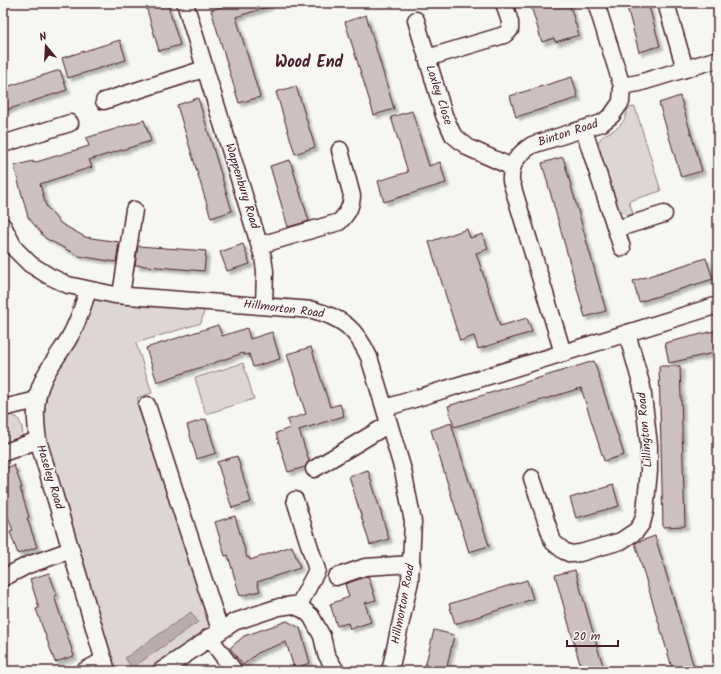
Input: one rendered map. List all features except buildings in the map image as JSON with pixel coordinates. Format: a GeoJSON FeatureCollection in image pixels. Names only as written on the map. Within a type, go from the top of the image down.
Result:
{"type":"FeatureCollection","features":[{"type":"Feature","properties":{"kind":"street","name":"Wappenbury Road"},"geometry":{"type":"LineString","coordinates":[[185,3],[204,69],[219,112],[263,257],[265,271],[264,305]]}},
{"type":"Feature","properties":{"kind":"street","name":"Loxley Close"},"geometry":{"type":"LineString","coordinates":[[427,58],[504,35],[510,30],[510,22],[504,3]]}},
{"type":"Feature","properties":{"kind":"street","name":"Binton Road"},"geometry":{"type":"LineString","coordinates":[[512,167],[515,160],[522,152],[532,145],[584,130],[602,123],[612,115],[621,102],[622,86],[596,3]]}},
{"type":"Feature","properties":{"kind":"street"},"geometry":{"type":"LineString","coordinates":[[666,3],[685,69]]}},
{"type":"Feature","properties":{"kind":"street","name":"Loxley Close"},"geometry":{"type":"LineString","coordinates":[[416,20],[447,124],[453,135],[469,148],[512,167]]}},
{"type":"Feature","properties":{"kind":"street"},"geometry":{"type":"LineString","coordinates":[[622,86],[639,83],[718,59]]}},
{"type":"Feature","properties":{"kind":"street"},"geometry":{"type":"LineString","coordinates":[[104,101],[204,69]]}},
{"type":"Feature","properties":{"kind":"street"},"geometry":{"type":"LineString","coordinates":[[3,144],[70,123]]}},
{"type":"Feature","properties":{"kind":"street"},"geometry":{"type":"LineString","coordinates":[[584,130],[622,248]]}},
{"type":"Feature","properties":{"kind":"street"},"geometry":{"type":"LineString","coordinates":[[260,246],[339,222],[347,214],[352,196],[340,150]]}},
{"type":"Feature","properties":{"kind":"street"},"geometry":{"type":"LineString","coordinates":[[512,167],[510,172],[511,181],[563,353]]}},
{"type":"Feature","properties":{"kind":"street"},"geometry":{"type":"LineString","coordinates":[[121,295],[134,210]]}},
{"type":"Feature","properties":{"kind":"street"},"geometry":{"type":"LineString","coordinates":[[616,229],[664,214]]}},
{"type":"Feature","properties":{"kind":"street","name":"Hillmorton Road"},"geometry":{"type":"LineString","coordinates":[[3,226],[15,249],[30,264],[49,276],[68,285],[88,290],[121,295],[313,310],[329,314],[349,326],[362,341],[368,357],[403,470],[413,522],[412,564],[407,600],[390,671]]}},
{"type":"Feature","properties":{"kind":"street","name":"Haseley Road"},"geometry":{"type":"LineString","coordinates":[[88,290],[79,318],[70,336],[43,379],[37,400],[35,420],[38,440],[105,666]]}},
{"type":"Feature","properties":{"kind":"street"},"geometry":{"type":"LineString","coordinates":[[314,469],[387,416],[563,353],[718,305]]}},
{"type":"Feature","properties":{"kind":"street","name":"Lillington Road"},"geometry":{"type":"LineString","coordinates":[[532,478],[553,542],[564,551],[572,554],[580,553],[621,541],[636,531],[642,523],[645,512],[649,471],[649,444],[642,386],[627,333]]}},
{"type":"Feature","properties":{"kind":"street"},"geometry":{"type":"LineString","coordinates":[[3,408],[37,400]]}},
{"type":"Feature","properties":{"kind":"street"},"geometry":{"type":"LineString","coordinates":[[147,405],[215,634],[234,671]]}},
{"type":"Feature","properties":{"kind":"street"},"geometry":{"type":"LineString","coordinates":[[3,453],[38,440]]}},
{"type":"Feature","properties":{"kind":"street"},"geometry":{"type":"LineString","coordinates":[[295,500],[317,570],[298,607]]}},
{"type":"Feature","properties":{"kind":"street"},"geometry":{"type":"LineString","coordinates":[[3,578],[28,565],[71,550]]}},
{"type":"Feature","properties":{"kind":"street"},"geometry":{"type":"LineString","coordinates":[[336,577],[365,567],[412,564]]}},
{"type":"Feature","properties":{"kind":"street"},"geometry":{"type":"LineString","coordinates":[[162,671],[234,622],[279,607],[293,605],[304,610],[311,616],[322,636],[330,669]]}},
{"type":"Feature","properties":{"kind":"street"},"geometry":{"type":"LineString","coordinates":[[84,671],[105,666]]}},
{"type":"Feature","properties":{"kind":"shaded area"},"geometry":{"type":"Polygon","coordinates":[[[635,107],[661,191],[629,201],[633,214],[627,215],[618,209],[598,149],[598,143],[605,134],[622,123],[628,108],[635,107]]]}},
{"type":"Feature","properties":{"kind":"shaded area"},"geometry":{"type":"Polygon","coordinates":[[[93,294],[206,304],[201,323],[136,343],[152,393],[137,398],[153,437],[215,629],[155,671],[114,671],[60,496],[41,418],[48,381],[93,294]]]}},
{"type":"Feature","properties":{"kind":"shaded area"},"geometry":{"type":"Polygon","coordinates":[[[243,363],[254,399],[206,414],[195,378],[243,363]]]}},
{"type":"Feature","properties":{"kind":"shaded area"},"geometry":{"type":"Polygon","coordinates":[[[12,415],[18,418],[22,427],[23,438],[3,446],[3,418],[12,415]]]}},
{"type":"Feature","properties":{"kind":"shaded area"},"geometry":{"type":"Polygon","coordinates":[[[191,612],[198,622],[132,668],[125,658],[191,612]]]}},
{"type":"Feature","properties":{"kind":"district","name":"Wood End"},"geometry":{"type":"Point","coordinates":[309,62]}}]}
